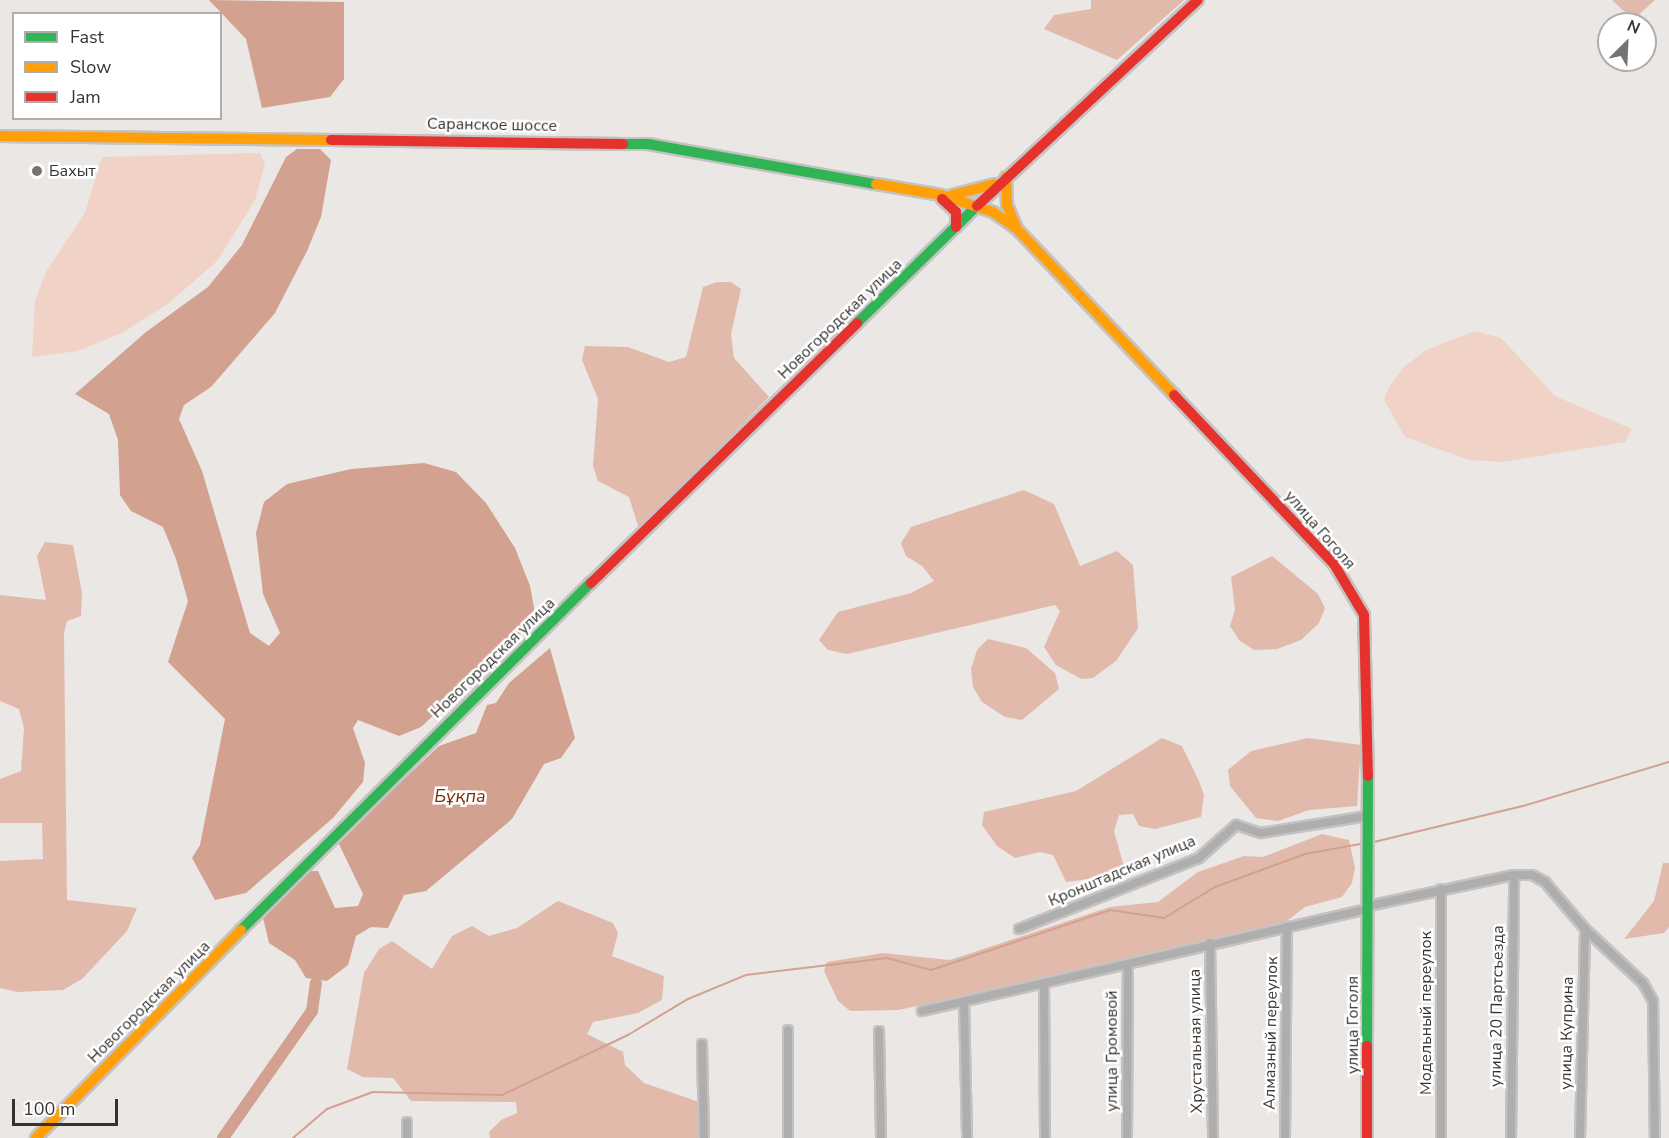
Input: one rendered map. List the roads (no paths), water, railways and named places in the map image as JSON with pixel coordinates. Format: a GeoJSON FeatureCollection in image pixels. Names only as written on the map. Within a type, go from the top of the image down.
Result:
{"type":"FeatureCollection","features":[{"type":"Feature","properties":{"kind":"main road","name":"Новогородская улица"},"geometry":{"type":"LineString","coordinates":[[36,1138],[394,775],[1006,177],[1198,0]]}},
{"type":"Feature","properties":{"kind":"main road","name":"Саранское шоссе"},"geometry":{"type":"LineString","coordinates":[[0,136],[648,144],[941,195],[977,206]]}},
{"type":"Feature","properties":{"kind":"main road"},"geometry":{"type":"LineString","coordinates":[[941,195],[966,195],[1006,177],[1007,205],[1017,229]]}},
{"type":"Feature","properties":{"kind":"main road"},"geometry":{"type":"LineString","coordinates":[[927,193],[951,203],[956,227]]}},
{"type":"Feature","properties":{"kind":"main road","name":"улица Гоголя"},"geometry":{"type":"LineString","coordinates":[[977,206],[1017,229],[1334,564],[1353,592],[1364,615],[1368,655],[1367,1138]]}},
{"type":"Feature","properties":{"kind":"street","name":"Кронштадская улица"},"geometry":{"type":"LineString","coordinates":[[1019,928],[1199,858],[1236,825],[1261,833],[1367,816]]}},
{"type":"Feature","properties":{"kind":"street"},"geometry":{"type":"LineString","coordinates":[[922,1011],[1044,987],[1210,943],[1287,927],[1441,889],[1514,875],[1532,875],[1545,882],[1585,929],[1643,983],[1653,1000],[1655,1138]]}},
{"type":"Feature","properties":{"kind":"street","name":"улица 20 Партсъезда"},"geometry":{"type":"LineString","coordinates":[[1511,1138],[1514,875]]}},
{"type":"Feature","properties":{"kind":"street","name":"Модельный переулок"},"geometry":{"type":"LineString","coordinates":[[1441,889],[1441,1138]]}},
{"type":"Feature","properties":{"kind":"street","name":"Алмазный переулок"},"geometry":{"type":"LineString","coordinates":[[1285,1138],[1287,927]]}},
{"type":"Feature","properties":{"kind":"street","name":"улица Куприна"},"geometry":{"type":"LineString","coordinates":[[1580,1138],[1585,929]]}},
{"type":"Feature","properties":{"kind":"street","name":"Хрустальная улица"},"geometry":{"type":"LineString","coordinates":[[1210,943],[1213,1138]]}},
{"type":"Feature","properties":{"kind":"street","name":"улица Громовой"},"geometry":{"type":"LineString","coordinates":[[1127,1138],[1128,964]]}},
{"type":"Feature","properties":{"kind":"street"},"geometry":{"type":"LineString","coordinates":[[1044,987],[1045,1138]]}},
{"type":"Feature","properties":{"kind":"street"},"geometry":{"type":"LineString","coordinates":[[964,1002],[967,1138]]}},
{"type":"Feature","properties":{"kind":"street"},"geometry":{"type":"LineString","coordinates":[[788,1030],[788,1138]]}},
{"type":"Feature","properties":{"kind":"street"},"geometry":{"type":"LineString","coordinates":[[879,1031],[881,1138]]}},
{"type":"Feature","properties":{"kind":"street"},"geometry":{"type":"LineString","coordinates":[[702,1044],[704,1138]]}},
{"type":"Feature","properties":{"kind":"street"},"geometry":{"type":"LineString","coordinates":[[407,1122],[407,1138]]}},
{"type":"Feature","properties":{"kind":"water"},"geometry":{"type":"Polygon","coordinates":[[[209,0],[344,2],[344,79],[330,97],[262,108],[246,39],[209,0]]]}},
{"type":"Feature","properties":{"kind":"water"},"geometry":{"type":"Polygon","coordinates":[[[297,149],[320,149],[331,160],[321,217],[307,251],[275,313],[211,387],[184,405],[179,419],[202,471],[250,633],[269,646],[280,633],[263,594],[256,533],[264,502],[287,484],[351,469],[424,463],[456,472],[486,503],[515,548],[530,586],[536,619],[421,727],[399,736],[358,720],[353,728],[365,763],[363,782],[333,818],[246,893],[215,900],[192,858],[200,845],[225,719],[168,662],[188,601],[176,559],[163,527],[131,511],[120,495],[118,440],[109,414],[75,394],[146,332],[208,287],[242,245],[286,157],[297,149]]]}},
{"type":"Feature","properties":{"kind":"water","name":"Бұқпа"},"geometry":{"type":"Polygon","coordinates":[[[550,648],[575,738],[561,758],[544,764],[512,819],[426,891],[404,895],[388,928],[371,927],[356,936],[348,965],[327,981],[306,978],[295,960],[269,943],[263,918],[310,871],[318,871],[335,908],[358,906],[363,894],[338,842],[439,746],[476,733],[487,705],[496,703],[509,683],[550,648]]]}},
{"type":"Feature","properties":{"kind":"waterway"},"geometry":{"type":"LineString","coordinates":[[1374,842],[1523,806],[1669,762]]}},
{"type":"Feature","properties":{"kind":"waterway"},"geometry":{"type":"LineString","coordinates":[[293,1138],[327,1109],[373,1092],[502,1095],[628,1035],[688,999],[746,975],[887,958],[931,970],[1110,910],[1164,918],[1215,887],[1305,854],[1360,844]]}},
{"type":"Feature","properties":{"kind":"waterway","name":"Бұқпа"},"geometry":{"type":"LineString","coordinates":[[223,1138],[312,1011],[316,983]]}},
{"type":"Feature","properties":{"kind":"place","name":"Бахыт"},"geometry":{"type":"Point","coordinates":[37,171]}}]}
